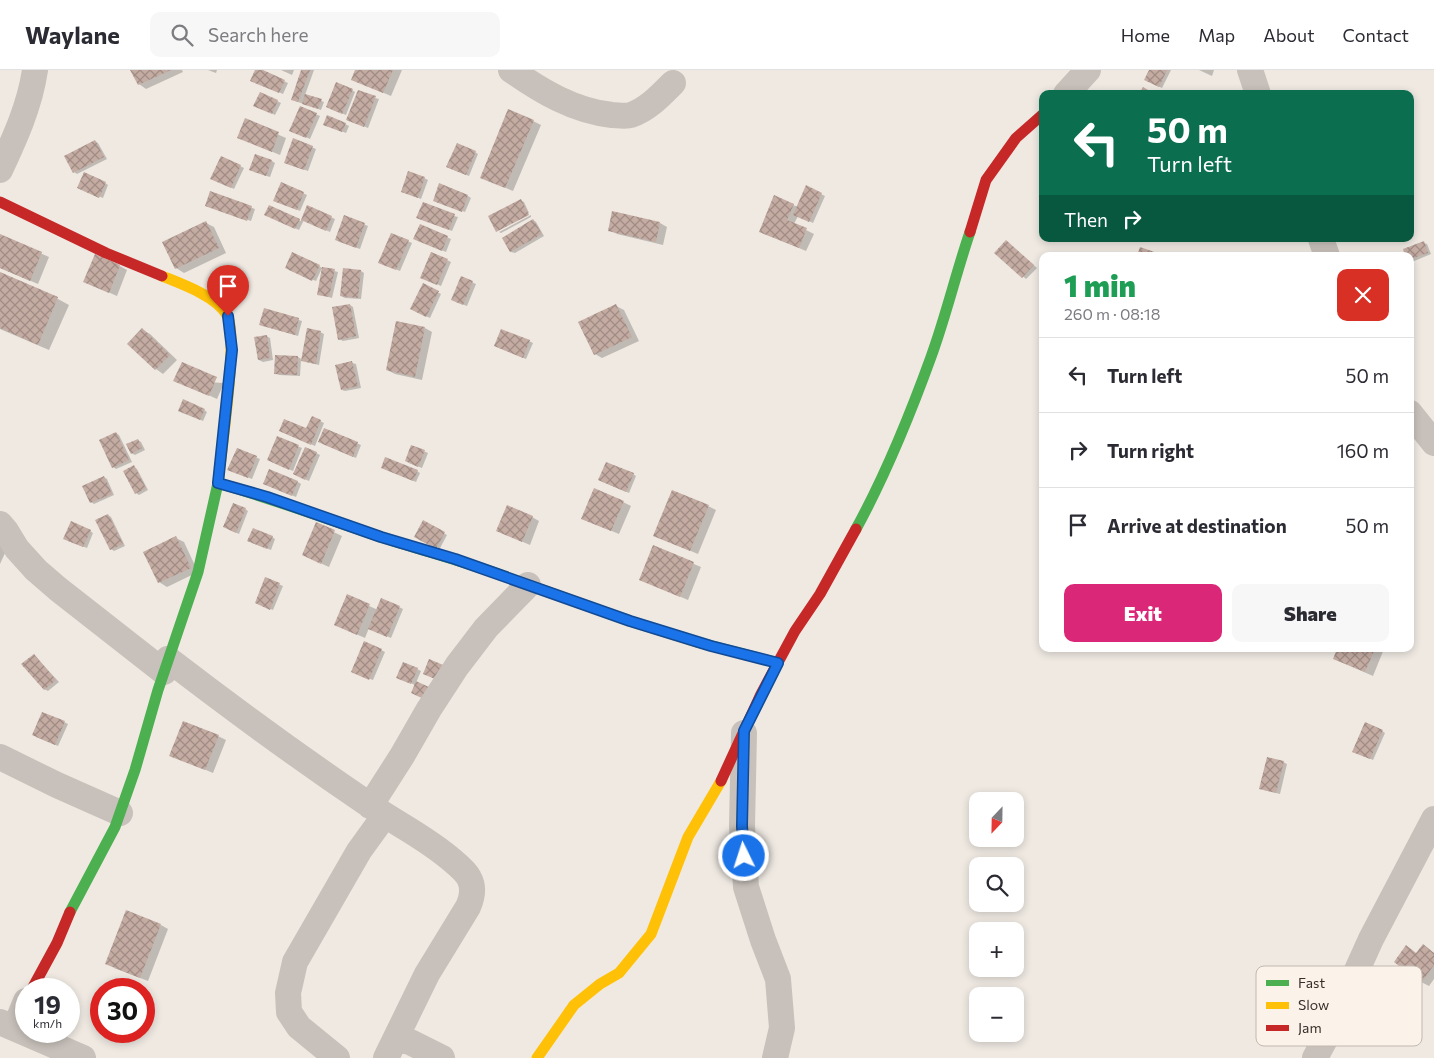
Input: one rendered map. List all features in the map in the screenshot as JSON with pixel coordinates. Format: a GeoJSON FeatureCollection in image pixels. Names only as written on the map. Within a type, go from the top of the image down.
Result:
{"type":"FeatureCollection","features":[{"type":"Feature","properties":{"kind":"street"},"geometry":{"type":"LineString","coordinates":[[0,170],[19,128],[35,70]]}},
{"type":"Feature","properties":{"kind":"street"},"geometry":{"type":"LineString","coordinates":[[511,70],[534,87],[568,104],[601,114],[628,116],[649,106],[673,83]]}},
{"type":"Feature","properties":{"kind":"street"},"geometry":{"type":"LineString","coordinates":[[1070,90],[1088,70]]}},
{"type":"Feature","properties":{"kind":"street"},"geometry":{"type":"LineString","coordinates":[[1250,70],[1257,90]]}},
{"type":"Feature","properties":{"kind":"street"},"geometry":{"type":"LineString","coordinates":[[536,1058],[574,1005],[600,984],[618,973],[650,934],[662,909],[672,876],[688,837],[726,772],[744,731],[795,631],[820,594],[866,510],[903,429],[932,356],[986,180],[1016,138],[1039,118]]}},
{"type":"Feature","properties":{"kind":"street"},"geometry":{"type":"LineString","coordinates":[[0,202],[106,253],[213,300],[228,316],[232,350],[218,483],[198,572],[166,665],[135,770],[115,827],[76,898],[57,942],[38,978]]}},
{"type":"Feature","properties":{"kind":"street"},"geometry":{"type":"LineString","coordinates":[[1414,418],[1434,443]]}},
{"type":"Feature","properties":{"kind":"street"},"geometry":{"type":"LineString","coordinates":[[218,483],[267,497],[381,537],[455,559],[630,621],[702,643],[778,663]]}},
{"type":"Feature","properties":{"kind":"street"},"geometry":{"type":"LineString","coordinates":[[0,524],[17,549],[50,583],[377,810],[424,838],[444,853],[470,878],[472,898],[468,907],[427,974],[392,1047],[442,1058]]}},
{"type":"Feature","properties":{"kind":"street"},"geometry":{"type":"LineString","coordinates":[[337,1058],[299,1027],[289,1012],[288,993],[295,962],[359,852],[402,756],[429,709],[457,666],[486,628],[528,585]]}},
{"type":"Feature","properties":{"kind":"street"},"geometry":{"type":"LineString","coordinates":[[744,731],[742,826],[746,887],[778,979],[782,1028],[775,1058]]}},
{"type":"Feature","properties":{"kind":"street"},"geometry":{"type":"LineString","coordinates":[[0,757],[120,813]]}},
{"type":"Feature","properties":{"kind":"street"},"geometry":{"type":"LineString","coordinates":[[1359,966],[1434,819]]}},
{"type":"Feature","properties":{"kind":"street"},"geometry":{"type":"LineString","coordinates":[[15,1015],[7,1025],[80,1058]]}},
{"type":"Feature","properties":{"kind":"street"},"geometry":{"type":"LineString","coordinates":[[1315,1058],[1321,1046]]}},
{"type":"Feature","properties":{"kind":"building"},"geometry":{"type":"Polygon","coordinates":[[[130,70],[171,70],[138,85],[130,70]]]}},
{"type":"Feature","properties":{"kind":"building"},"geometry":{"type":"Polygon","coordinates":[[[255,70],[263,70],[285,80],[279,93],[250,81],[255,70]]]}},
{"type":"Feature","properties":{"kind":"building"},"geometry":{"type":"Polygon","coordinates":[[[301,70],[310,70],[298,102],[291,100],[301,70]]]}},
{"type":"Feature","properties":{"kind":"building"},"geometry":{"type":"Polygon","coordinates":[[[355,70],[393,70],[383,93],[351,80],[355,70]]]}},
{"type":"Feature","properties":{"kind":"building"},"geometry":{"type":"Polygon","coordinates":[[[1149,70],[1167,70],[1159,87],[1144,80],[1149,70]]]}},
{"type":"Feature","properties":{"kind":"building"},"geometry":{"type":"Polygon","coordinates":[[[336,82],[353,89],[342,114],[326,107],[336,82]]]}},
{"type":"Feature","properties":{"kind":"building"},"geometry":{"type":"Polygon","coordinates":[[[358,90],[376,96],[364,127],[346,120],[358,90]]]}},
{"type":"Feature","properties":{"kind":"building"},"geometry":{"type":"Polygon","coordinates":[[[260,92],[278,100],[272,114],[253,106],[260,92]]]}},
{"type":"Feature","properties":{"kind":"building"},"geometry":{"type":"Polygon","coordinates":[[[305,94],[322,99],[318,109],[302,104],[305,94]]]}},
{"type":"Feature","properties":{"kind":"building"},"geometry":{"type":"Polygon","coordinates":[[[300,106],[317,113],[306,138],[289,131],[300,106]]]}},
{"type":"Feature","properties":{"kind":"building"},"geometry":{"type":"Polygon","coordinates":[[[508,109],[534,120],[505,188],[480,178],[508,109]]]}},
{"type":"Feature","properties":{"kind":"building"},"geometry":{"type":"Polygon","coordinates":[[[327,115],[346,123],[342,132],[323,125],[327,115]]]}},
{"type":"Feature","properties":{"kind":"building"},"geometry":{"type":"Polygon","coordinates":[[[245,118],[279,132],[272,152],[237,138],[245,118]]]}},
{"type":"Feature","properties":{"kind":"building"},"geometry":{"type":"Polygon","coordinates":[[[293,138],[313,146],[304,170],[284,163],[293,138]]]}},
{"type":"Feature","properties":{"kind":"building"},"geometry":{"type":"Polygon","coordinates":[[[95,140],[104,157],[73,173],[64,156],[95,140]]]}},
{"type":"Feature","properties":{"kind":"building"},"geometry":{"type":"Polygon","coordinates":[[[457,143],[476,151],[466,175],[446,167],[457,143]]]}},
{"type":"Feature","properties":{"kind":"building"},"geometry":{"type":"Polygon","coordinates":[[[255,154],[272,160],[266,176],[249,170],[255,154]]]}},
{"type":"Feature","properties":{"kind":"building"},"geometry":{"type":"Polygon","coordinates":[[[221,156],[241,165],[231,188],[210,179],[221,156]]]}},
{"type":"Feature","properties":{"kind":"building"},"geometry":{"type":"Polygon","coordinates":[[[408,171],[425,177],[418,198],[401,192],[408,171]]]}},
{"type":"Feature","properties":{"kind":"building"},"geometry":{"type":"Polygon","coordinates":[[[84,172],[106,182],[99,198],[77,188],[84,172]]]}},
{"type":"Feature","properties":{"kind":"building"},"geometry":{"type":"Polygon","coordinates":[[[281,182],[304,192],[297,210],[273,201],[281,182]]]}},
{"type":"Feature","properties":{"kind":"building"},"geometry":{"type":"Polygon","coordinates":[[[439,183],[468,195],[462,212],[433,201],[439,183]]]}},
{"type":"Feature","properties":{"kind":"building"},"geometry":{"type":"Polygon","coordinates":[[[806,185],[822,193],[809,222],[793,215],[806,185]]]}},
{"type":"Feature","properties":{"kind":"building"},"geometry":{"type":"Polygon","coordinates":[[[210,191],[252,206],[247,221],[205,206],[210,191]]]}},
{"type":"Feature","properties":{"kind":"building"},"geometry":{"type":"Polygon","coordinates":[[[774,195],[794,204],[787,220],[807,228],[799,248],[759,232],[774,195]]]}},
{"type":"Feature","properties":{"kind":"building"},"geometry":{"type":"Polygon","coordinates":[[[521,199],[529,215],[496,232],[488,216],[521,199]]]}},
{"type":"Feature","properties":{"kind":"building"},"geometry":{"type":"Polygon","coordinates":[[[423,202],[455,214],[449,230],[416,218],[423,202]]]}},
{"type":"Feature","properties":{"kind":"building"},"geometry":{"type":"Polygon","coordinates":[[[269,205],[300,219],[295,229],[264,215],[269,205]]]}},
{"type":"Feature","properties":{"kind":"building"},"geometry":{"type":"Polygon","coordinates":[[[307,205],[332,216],[326,231],[301,220],[307,205]]]}},
{"type":"Feature","properties":{"kind":"building"},"geometry":{"type":"Polygon","coordinates":[[[612,211],[660,222],[656,242],[608,231],[612,211]]]}},
{"type":"Feature","properties":{"kind":"building"},"geometry":{"type":"Polygon","coordinates":[[[344,215],[365,223],[356,248],[335,240],[344,215]]]}},
{"type":"Feature","properties":{"kind":"building"},"geometry":{"type":"Polygon","coordinates":[[[533,219],[542,234],[510,252],[502,238],[533,219]]]}},
{"type":"Feature","properties":{"kind":"building"},"geometry":{"type":"Polygon","coordinates":[[[206,221],[219,248],[175,269],[162,242],[206,221]]]}},
{"type":"Feature","properties":{"kind":"building"},"geometry":{"type":"Polygon","coordinates":[[[420,224],[448,236],[442,251],[413,239],[420,224]]]}},
{"type":"Feature","properties":{"kind":"building"},"geometry":{"type":"Polygon","coordinates":[[[391,233],[409,240],[396,270],[378,263],[391,233]]]}},
{"type":"Feature","properties":{"kind":"building"},"geometry":{"type":"Polygon","coordinates":[[[0,234],[42,252],[30,281],[0,268],[0,234]]]}},
{"type":"Feature","properties":{"kind":"building"},"geometry":{"type":"Polygon","coordinates":[[[1006,240],[1034,265],[1022,278],[994,253],[1006,240]]]}},
{"type":"Feature","properties":{"kind":"building"},"geometry":{"type":"Polygon","coordinates":[[[1424,241],[1428,253],[1414,258],[1414,252],[1404,252],[1403,249],[1424,241]]]}},
{"type":"Feature","properties":{"kind":"building"},"geometry":{"type":"Polygon","coordinates":[[[1140,247],[1154,252],[1138,252],[1140,247]]]}},
{"type":"Feature","properties":{"kind":"building"},"geometry":{"type":"Polygon","coordinates":[[[292,252],[320,265],[312,281],[285,268],[292,252]]]}},
{"type":"Feature","properties":{"kind":"building"},"geometry":{"type":"Polygon","coordinates":[[[431,252],[448,259],[437,285],[420,278],[431,252]]]}},
{"type":"Feature","properties":{"kind":"building"},"geometry":{"type":"Polygon","coordinates":[[[95,254],[120,265],[109,293],[83,282],[95,254]]]}},
{"type":"Feature","properties":{"kind":"building"},"geometry":{"type":"Polygon","coordinates":[[[322,267],[335,269],[329,297],[317,295],[322,267]]]}},
{"type":"Feature","properties":{"kind":"building"},"geometry":{"type":"Polygon","coordinates":[[[343,268],[361,270],[358,298],[340,296],[343,268]]]}},
{"type":"Feature","properties":{"kind":"building"},"geometry":{"type":"Polygon","coordinates":[[[0,272],[58,297],[38,345],[0,328],[0,272]]]}},
{"type":"Feature","properties":{"kind":"building"},"geometry":{"type":"Polygon","coordinates":[[[461,276],[473,281],[463,305],[451,300],[461,276]]]}},
{"type":"Feature","properties":{"kind":"building"},"geometry":{"type":"Polygon","coordinates":[[[423,283],[439,291],[426,317],[410,309],[423,283]]]}},
{"type":"Feature","properties":{"kind":"building"},"geometry":{"type":"Polygon","coordinates":[[[350,304],[356,336],[338,340],[332,307],[350,304]]]}},
{"type":"Feature","properties":{"kind":"building"},"geometry":{"type":"Polygon","coordinates":[[[616,304],[632,337],[594,355],[578,322],[616,304]]]}},
{"type":"Feature","properties":{"kind":"building"},"geometry":{"type":"Polygon","coordinates":[[[264,308],[299,318],[295,335],[259,325],[264,308]]]}},
{"type":"Feature","properties":{"kind":"building"},"geometry":{"type":"Polygon","coordinates":[[[396,321],[425,327],[415,377],[386,370],[396,321]]]}},
{"type":"Feature","properties":{"kind":"building"},"geometry":{"type":"Polygon","coordinates":[[[142,328],[170,355],[155,370],[127,344],[142,328]]]}},
{"type":"Feature","properties":{"kind":"building"},"geometry":{"type":"Polygon","coordinates":[[[307,328],[321,331],[316,364],[301,361],[307,328]]]}},
{"type":"Feature","properties":{"kind":"building"},"geometry":{"type":"Polygon","coordinates":[[[501,329],[530,340],[523,358],[494,346],[501,329]]]}},
{"type":"Feature","properties":{"kind":"building"},"geometry":{"type":"Polygon","coordinates":[[[267,335],[270,358],[258,360],[254,337],[267,335]]]}},
{"type":"Feature","properties":{"kind":"building"},"geometry":{"type":"Polygon","coordinates":[[[275,355],[298,356],[297,375],[274,374],[275,355]]]}},
{"type":"Feature","properties":{"kind":"building"},"geometry":{"type":"Polygon","coordinates":[[[352,361],[358,386],[341,390],[335,365],[352,361]]]}},
{"type":"Feature","properties":{"kind":"building"},"geometry":{"type":"Polygon","coordinates":[[[182,362],[217,377],[209,396],[173,381],[182,362]]]}},
{"type":"Feature","properties":{"kind":"building"},"geometry":{"type":"Polygon","coordinates":[[[183,399],[205,409],[200,420],[178,411],[183,399]]]}},
{"type":"Feature","properties":{"kind":"building"},"geometry":{"type":"Polygon","coordinates":[[[312,416],[321,420],[311,445],[279,431],[284,419],[306,428],[312,416]]]}},
{"type":"Feature","properties":{"kind":"building"},"geometry":{"type":"Polygon","coordinates":[[[324,428],[358,442],[353,457],[318,442],[324,428]]]}},
{"type":"Feature","properties":{"kind":"building"},"geometry":{"type":"Polygon","coordinates":[[[116,432],[129,460],[112,468],[99,440],[116,432]]]}},
{"type":"Feature","properties":{"kind":"building"},"geometry":{"type":"Polygon","coordinates":[[[277,436],[299,445],[289,470],[267,460],[277,436]]]}},
{"type":"Feature","properties":{"kind":"building"},"geometry":{"type":"Polygon","coordinates":[[[138,439],[142,448],[131,454],[126,444],[138,439]]]}},
{"type":"Feature","properties":{"kind":"building"},"geometry":{"type":"Polygon","coordinates":[[[411,445],[425,450],[418,467],[405,461],[411,445]]]}},
{"type":"Feature","properties":{"kind":"building"},"geometry":{"type":"Polygon","coordinates":[[[305,447],[317,452],[305,480],[293,474],[305,447]]]}},
{"type":"Feature","properties":{"kind":"building"},"geometry":{"type":"Polygon","coordinates":[[[237,448],[257,456],[248,478],[227,470],[237,448]]]}},
{"type":"Feature","properties":{"kind":"building"},"geometry":{"type":"Polygon","coordinates":[[[385,457],[418,470],[413,481],[381,468],[385,457]]]}},
{"type":"Feature","properties":{"kind":"building"},"geometry":{"type":"Polygon","coordinates":[[[606,462],[634,473],[626,492],[598,480],[606,462]]]}},
{"type":"Feature","properties":{"kind":"building"},"geometry":{"type":"Polygon","coordinates":[[[134,465],[146,488],[135,494],[123,471],[134,465]]]}},
{"type":"Feature","properties":{"kind":"building"},"geometry":{"type":"Polygon","coordinates":[[[269,469],[298,481],[292,496],[263,484],[269,469]]]}},
{"type":"Feature","properties":{"kind":"building"},"geometry":{"type":"Polygon","coordinates":[[[104,476],[112,494],[90,503],[82,486],[104,476]]]}},
{"type":"Feature","properties":{"kind":"building"},"geometry":{"type":"Polygon","coordinates":[[[594,488],[624,501],[611,531],[581,519],[594,488]]]}},
{"type":"Feature","properties":{"kind":"building"},"geometry":{"type":"Polygon","coordinates":[[[672,490],[709,505],[690,551],[653,536],[672,490]]]}},
{"type":"Feature","properties":{"kind":"building"},"geometry":{"type":"Polygon","coordinates":[[[233,503],[246,508],[236,533],[223,527],[233,503]]]}},
{"type":"Feature","properties":{"kind":"building"},"geometry":{"type":"Polygon","coordinates":[[[507,505],[533,516],[522,542],[496,531],[507,505]]]}},
{"type":"Feature","properties":{"kind":"building"},"geometry":{"type":"Polygon","coordinates":[[[108,514],[123,544],[110,550],[95,520],[108,514]]]}},
{"type":"Feature","properties":{"kind":"building"},"geometry":{"type":"Polygon","coordinates":[[[423,520],[445,532],[436,549],[414,537],[423,520]]]}},
{"type":"Feature","properties":{"kind":"building"},"geometry":{"type":"Polygon","coordinates":[[[71,521],[91,530],[83,547],[63,539],[71,521]]]}},
{"type":"Feature","properties":{"kind":"building"},"geometry":{"type":"Polygon","coordinates":[[[316,522],[335,530],[321,564],[302,555],[316,522]]]}},
{"type":"Feature","properties":{"kind":"building"},"geometry":{"type":"Polygon","coordinates":[[[253,528],[273,536],[267,549],[247,541],[253,528]]]}},
{"type":"Feature","properties":{"kind":"building"},"geometry":{"type":"Polygon","coordinates":[[[176,536],[191,568],[158,583],[143,552],[176,536]]]}},
{"type":"Feature","properties":{"kind":"building"},"geometry":{"type":"Polygon","coordinates":[[[653,545],[694,562],[680,597],[639,580],[653,545]]]}},
{"type":"Feature","properties":{"kind":"building"},"geometry":{"type":"Polygon","coordinates":[[[265,577],[280,583],[270,610],[255,603],[265,577]]]}},
{"type":"Feature","properties":{"kind":"building"},"geometry":{"type":"Polygon","coordinates":[[[347,594],[370,604],[357,635],[334,625],[347,594]]]}},
{"type":"Feature","properties":{"kind":"building"},"geometry":{"type":"Polygon","coordinates":[[[381,598],[400,606],[387,637],[368,629],[381,598]]]}},
{"type":"Feature","properties":{"kind":"building"},"geometry":{"type":"Polygon","coordinates":[[[364,641],[382,649],[369,680],[351,672],[364,641]]]}},
{"type":"Feature","properties":{"kind":"building"},"geometry":{"type":"Polygon","coordinates":[[[1336,652],[1374,652],[1365,672],[1333,659],[1336,652]]]}},
{"type":"Feature","properties":{"kind":"building"},"geometry":{"type":"Polygon","coordinates":[[[34,654],[56,680],[44,690],[21,664],[34,654]]]}},
{"type":"Feature","properties":{"kind":"building"},"geometry":{"type":"Polygon","coordinates":[[[429,659],[448,667],[442,682],[423,674],[429,659]]]}},
{"type":"Feature","properties":{"kind":"building"},"geometry":{"type":"Polygon","coordinates":[[[403,662],[418,668],[411,684],[396,678],[403,662]]]}},
{"type":"Feature","properties":{"kind":"building"},"geometry":{"type":"Polygon","coordinates":[[[416,681],[431,688],[426,700],[411,693],[416,681]]]}},
{"type":"Feature","properties":{"kind":"building"},"geometry":{"type":"Polygon","coordinates":[[[42,712],[65,721],[55,745],[32,735],[42,712]]]}},
{"type":"Feature","properties":{"kind":"building"},"geometry":{"type":"Polygon","coordinates":[[[183,721],[219,735],[205,770],[169,756],[183,721]]]}},
{"type":"Feature","properties":{"kind":"building"},"geometry":{"type":"Polygon","coordinates":[[[1365,722],[1383,730],[1370,759],[1352,752],[1365,722]]]}},
{"type":"Feature","properties":{"kind":"building"},"geometry":{"type":"Polygon","coordinates":[[[1267,757],[1284,761],[1276,793],[1259,789],[1267,757]]]}},
{"type":"Feature","properties":{"kind":"building"},"geometry":{"type":"Polygon","coordinates":[[[126,910],[161,924],[140,978],[105,964],[126,910]]]}},
{"type":"Feature","properties":{"kind":"building"},"geometry":{"type":"Polygon","coordinates":[[[1423,944],[1434,953],[1434,965],[1422,982],[1422,966],[1399,966],[1394,962],[1406,945],[1416,953],[1423,944]]]}},
{"type":"Feature","properties":{"kind":"traffic: fast"},"geometry":{"type":"LineString","coordinates":[[856,529],[887,466],[915,401],[936,342],[970,232]]}},
{"type":"Feature","properties":{"kind":"traffic: fast"},"geometry":{"type":"LineString","coordinates":[[70,912],[115,827],[135,770],[158,690],[198,572],[218,483]]}},
{"type":"Feature","properties":{"kind":"traffic: fast"},"geometry":{"type":"LineString","coordinates":[[218,483],[501,575]]}},
{"type":"Feature","properties":{"kind":"traffic: fast"},"geometry":{"type":"LineString","coordinates":[[697,642],[778,663]]}},
{"type":"Feature","properties":{"kind":"traffic: slow"},"geometry":{"type":"LineString","coordinates":[[162,276],[207,296],[222,308],[227,315],[230,327],[230,369],[218,483]]}},
{"type":"Feature","properties":{"kind":"traffic: slow"},"geometry":{"type":"LineString","coordinates":[[501,575],[630,621],[697,642]]}},
{"type":"Feature","properties":{"kind":"traffic: slow"},"geometry":{"type":"LineString","coordinates":[[537,1058],[574,1005],[600,984],[619,973],[651,934],[688,837],[721,781]]}},
{"type":"Feature","properties":{"kind":"traffic: jam"},"geometry":{"type":"LineString","coordinates":[[970,232],[986,180],[1016,138],[1039,118]]}},
{"type":"Feature","properties":{"kind":"traffic: jam"},"geometry":{"type":"LineString","coordinates":[[0,202],[106,253],[162,276]]}},
{"type":"Feature","properties":{"kind":"traffic: jam"},"geometry":{"type":"LineString","coordinates":[[721,781],[761,694],[795,631],[820,594],[856,529]]}},
{"type":"Feature","properties":{"kind":"traffic: jam"},"geometry":{"type":"LineString","coordinates":[[38,978],[57,943],[70,912]]}},
{"type":"Feature","properties":{"kind":"route"},"geometry":{"type":"LineString","coordinates":[[228,316],[232,350],[218,483],[267,497],[381,537],[455,559],[630,621],[711,646],[778,663],[744,731],[742,826],[744,856]]}}]}
